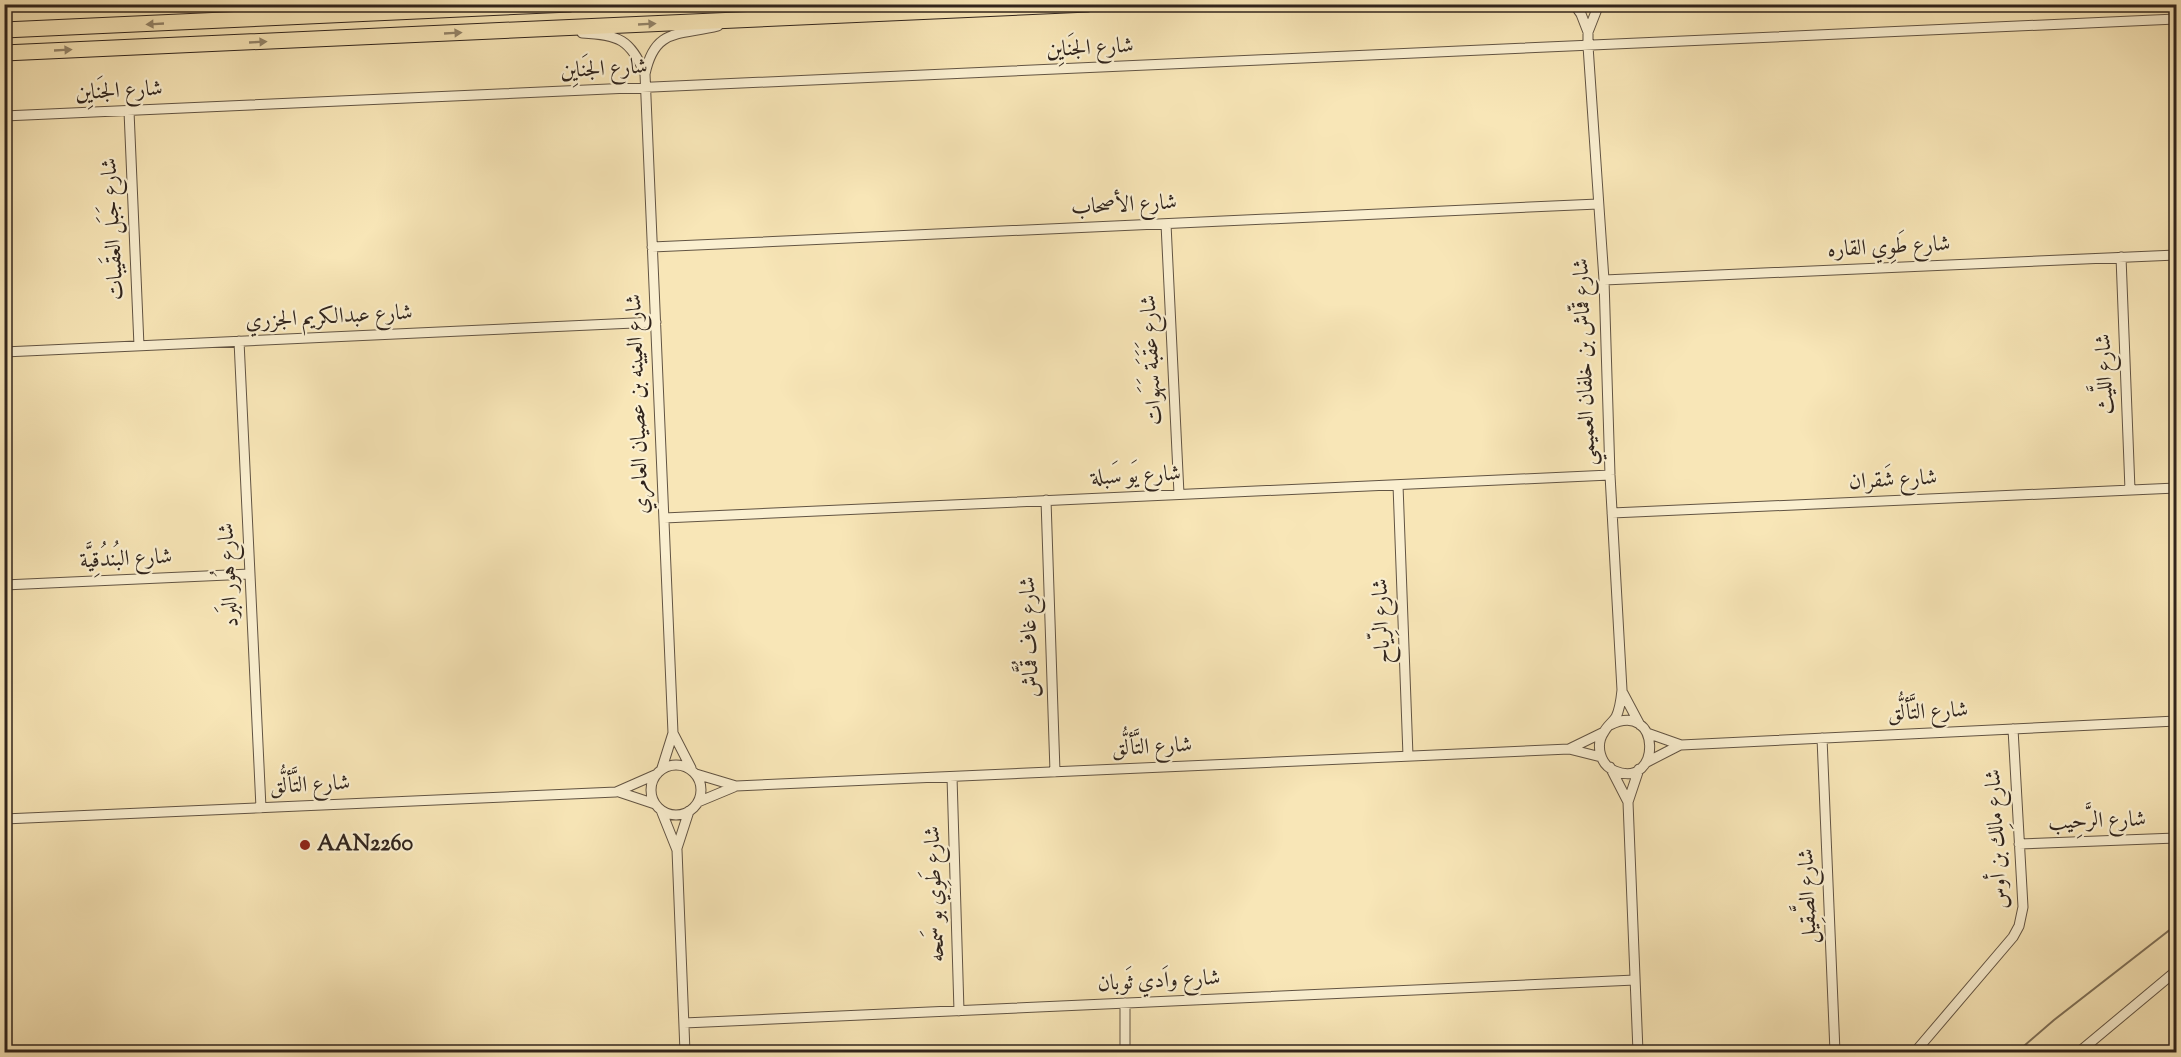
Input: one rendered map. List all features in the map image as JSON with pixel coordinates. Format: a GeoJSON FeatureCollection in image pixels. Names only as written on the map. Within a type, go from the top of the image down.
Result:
{"type":"FeatureCollection","features":[{"type":"Feature","properties":{"kind":"main road"},"geometry":{"type":"LineString","coordinates":[[4,30],[570,4]]}},
{"type":"Feature","properties":{"kind":"main road"},"geometry":{"type":"LineString","coordinates":[[4,53],[1088,4]]}},
{"type":"Feature","properties":{"kind":"street","name":"شارع قمّاش بن خلفان العميمي"},"geometry":{"type":"LineString","coordinates":[[1574,4],[1588,32],[1604,280],[1611,513],[1622,690],[1619,709],[1607,729]]}},
{"type":"Feature","properties":{"kind":"street","name":"شارع قمّاش بن خلفان العميمي"},"geometry":{"type":"LineString","coordinates":[[1588,32],[1599,4]]}},
{"type":"Feature","properties":{"kind":"street","name":"شارع الجَنايِن"},"geometry":{"type":"LineString","coordinates":[[4,116],[2176,19]]}},
{"type":"Feature","properties":{"kind":"street","name":"شارع العيينه بن عصيان العامري"},"geometry":{"type":"LineString","coordinates":[[659,771],[673,733],[645,74],[653,48],[664,38],[734,20]]}},
{"type":"Feature","properties":{"kind":"street","name":"شارع العيينه بن عصيان العامري"},"geometry":{"type":"LineString","coordinates":[[541,29],[617,38],[632,48],[645,74]]}},
{"type":"Feature","properties":{"kind":"street","name":"شارع جَبَل العقَيبات"},"geometry":{"type":"LineString","coordinates":[[129,111],[139,346]]}},
{"type":"Feature","properties":{"kind":"street","name":"شارع الأصحاب"},"geometry":{"type":"LineString","coordinates":[[652,247],[1598,204]]}},
{"type":"Feature","properties":{"kind":"street","name":"شارع عَقَبَة سَهَوات"},"geometry":{"type":"LineString","coordinates":[[1166,224],[1179,494]]}},
{"type":"Feature","properties":{"kind":"street","name":"شارع طَوِي القاره"},"geometry":{"type":"LineString","coordinates":[[1604,280],[2176,255]]}},
{"type":"Feature","properties":{"kind":"street","name":"شارع اللَّيث"},"geometry":{"type":"LineString","coordinates":[[2121,257],[2130,490]]}},
{"type":"Feature","properties":{"kind":"street","name":"شارع عبدالكريم الجزري"},"geometry":{"type":"LineString","coordinates":[[4,352],[656,322]]}},
{"type":"Feature","properties":{"kind":"street","name":"شارع هُور البَرد"},"geometry":{"type":"LineString","coordinates":[[239,341],[261,808]]}},
{"type":"Feature","properties":{"kind":"street","name":"شارع يَو سَبلة"},"geometry":{"type":"LineString","coordinates":[[664,518],[1610,476]]}},
{"type":"Feature","properties":{"kind":"street","name":"شارع الرِّياح"},"geometry":{"type":"LineString","coordinates":[[1398,485],[1408,756]]}},
{"type":"Feature","properties":{"kind":"street","name":"شارع شَقران"},"geometry":{"type":"LineString","coordinates":[[1611,513],[2176,488]]}},
{"type":"Feature","properties":{"kind":"street","name":"شارع غاف قُمَّاش"},"geometry":{"type":"LineString","coordinates":[[1046,500],[1055,772]]}},
{"type":"Feature","properties":{"kind":"street","name":"شارع البُندُقِيَّة"},"geometry":{"type":"LineString","coordinates":[[4,585],[250,574]]}},
{"type":"Feature","properties":{"kind":"street","name":"شارع قمّاش بن خلفان العميمي"},"geometry":{"type":"LineString","coordinates":[[1622,690],[1644,729]]}},
{"type":"Feature","properties":{"kind":"street"},"geometry":{"type":"LineString","coordinates":[[1628,802],[1610,768],[1601,758],[1599,747],[1607,729],[1622,721],[1644,729],[1651,748],[1628,802],[1638,1053]]}},
{"type":"Feature","properties":{"kind":"street","name":"شارع التَّألُّق"},"geometry":{"type":"LineString","coordinates":[[1642,766],[1681,745],[2176,722]]}},
{"type":"Feature","properties":{"kind":"street","name":"شارع التَّألُّق"},"geometry":{"type":"LineString","coordinates":[[1569,749],[1607,729]]}},
{"type":"Feature","properties":{"kind":"street","name":"شارع التَّألُّق"},"geometry":{"type":"LineString","coordinates":[[1644,729],[1681,745]]}},
{"type":"Feature","properties":{"kind":"street","name":"شارع مالِك بن أوس"},"geometry":{"type":"LineString","coordinates":[[1915,1053],[2013,937],[2019,926],[2023,907],[2013,729]]}},
{"type":"Feature","properties":{"kind":"street","name":"شارع العيينه بن عصيان العامري"},"geometry":{"type":"LineString","coordinates":[[673,733],[694,772]]}},
{"type":"Feature","properties":{"kind":"street","name":"شارع الصَّقِيل"},"geometry":{"type":"LineString","coordinates":[[1822,738],[1836,1053]]}},
{"type":"Feature","properties":{"kind":"street","name":"شارع التَّألُّق"},"geometry":{"type":"LineString","coordinates":[[698,802],[736,786],[1569,749],[1601,758]]}},
{"type":"Feature","properties":{"kind":"street"},"geometry":{"type":"LineString","coordinates":[[658,807],[678,815],[689,811],[698,802],[701,791],[694,772],[678,765],[659,771],[651,791],[658,807],[677,850]]}},
{"type":"Feature","properties":{"kind":"street"},"geometry":{"type":"LineString","coordinates":[[1610,768],[1627,773],[1642,766]]}},
{"type":"Feature","properties":{"kind":"street","name":"شارع التَّألُّق"},"geometry":{"type":"LineString","coordinates":[[4,819],[616,792],[638,785],[659,771]]}},
{"type":"Feature","properties":{"kind":"street","name":"شارع التَّألُّق"},"geometry":{"type":"LineString","coordinates":[[694,772],[736,786]]}},
{"type":"Feature","properties":{"kind":"street","name":"شارع طَوِي بو سَمحه"},"geometry":{"type":"LineString","coordinates":[[952,777],[959,1011]]}},
{"type":"Feature","properties":{"kind":"street","name":"شارع التَّألُّق"},"geometry":{"type":"LineString","coordinates":[[616,792],[658,807]]}},
{"type":"Feature","properties":{"kind":"street"},"geometry":{"type":"LineString","coordinates":[[686,1053],[677,850],[689,811]]}},
{"type":"Feature","properties":{"kind":"street","name":"شارع الرَّحِيب"},"geometry":{"type":"LineString","coordinates":[[2019,844],[2176,838]]}},
{"type":"Feature","properties":{"kind":"street"},"geometry":{"type":"LineString","coordinates":[[2079,1053],[2176,971]]}},
{"type":"Feature","properties":{"kind":"street","name":"شارع واَدي ثَوبان"},"geometry":{"type":"LineString","coordinates":[[684,1023],[1635,980]]}},
{"type":"Feature","properties":{"kind":"street"},"geometry":{"type":"LineString","coordinates":[[1125,1003],[1125,1053]]}},
{"type":"Feature","properties":{"kind":"waterway"},"geometry":{"type":"LineString","coordinates":[[2017,1052],[2054,1020],[2176,925]]}},
{"type":"Feature","properties":{"kind":"place","name":"AAN2260"},"geometry":{"type":"Point","coordinates":[305,845]}}]}
